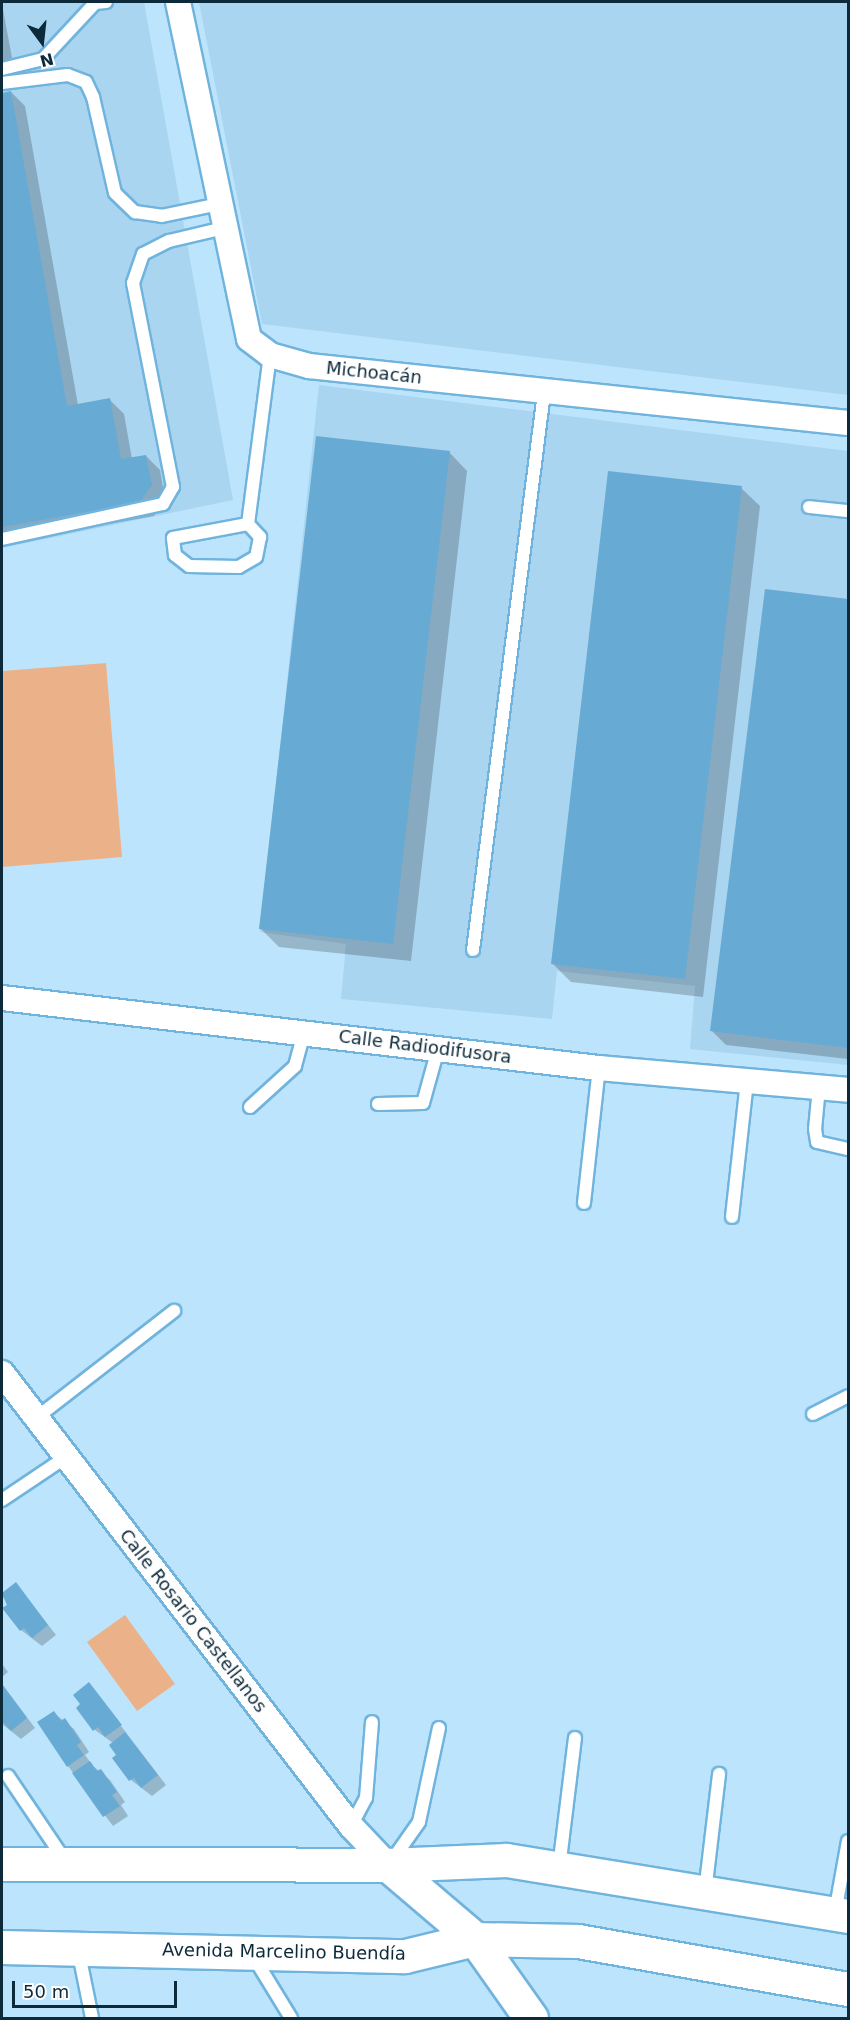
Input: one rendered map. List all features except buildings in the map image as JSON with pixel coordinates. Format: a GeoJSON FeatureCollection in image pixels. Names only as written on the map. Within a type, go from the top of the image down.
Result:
{"type":"FeatureCollection","features":[{"type":"Feature","properties":{"kind":"main road"},"geometry":{"type":"LineString","coordinates":[[2,1864],[388,1865],[506,1860],[842,1915]]}},
{"type":"Feature","properties":{"kind":"main road"},"geometry":{"type":"LineString","coordinates":[[388,1865],[475,1939],[531,2019]]}},
{"type":"Feature","properties":{"kind":"main road","name":"Avenida Marcelino Buendía"},"geometry":{"type":"LineString","coordinates":[[2,1947],[405,1956],[475,1939],[578,1941],[849,1989]]}},
{"type":"Feature","properties":{"kind":"street","name":"Michoacán"},"geometry":{"type":"LineString","coordinates":[[178,2],[249,339],[270,355],[309,366],[544,393],[849,423]]}},
{"type":"Feature","properties":{"kind":"street","name":"Calle Radiodifusora"},"geometry":{"type":"LineString","coordinates":[[2,998],[599,1068],[849,1090]]}},
{"type":"Feature","properties":{"kind":"street","name":"Calle Rosario Castellanos"},"geometry":{"type":"LineString","coordinates":[[2,1373],[351,1826],[388,1865]]}},
{"type":"Feature","properties":{"kind":"lane"},"geometry":{"type":"LineString","coordinates":[[2,69],[44,59],[98,2]]}},
{"type":"Feature","properties":{"kind":"lane"},"geometry":{"type":"LineString","coordinates":[[2,83],[69,75],[86,82],[93,97],[115,194],[135,212],[162,216],[219,204]]}},
{"type":"Feature","properties":{"kind":"lane"},"geometry":{"type":"LineString","coordinates":[[2,539],[163,504],[173,487],[133,283],[143,254],[169,241],[224,228]]}},
{"type":"Feature","properties":{"kind":"lane"},"geometry":{"type":"LineString","coordinates":[[248,524],[270,355]]}},
{"type":"Feature","properties":{"kind":"lane"},"geometry":{"type":"LineString","coordinates":[[473,950],[544,393]]}},
{"type":"Feature","properties":{"kind":"lane"},"geometry":{"type":"LineString","coordinates":[[809,507],[849,511]]}},
{"type":"Feature","properties":{"kind":"lane"},"geometry":{"type":"LineString","coordinates":[[248,524],[260,537],[256,557],[239,567],[189,566],[175,555],[173,538],[248,524]]}},
{"type":"Feature","properties":{"kind":"lane"},"geometry":{"type":"LineString","coordinates":[[250,1107],[295,1066],[304,1033]]}},
{"type":"Feature","properties":{"kind":"lane"},"geometry":{"type":"LineString","coordinates":[[378,1104],[423,1102],[438,1049]]}},
{"type":"Feature","properties":{"kind":"lane"},"geometry":{"type":"LineString","coordinates":[[584,1203],[599,1068]]}},
{"type":"Feature","properties":{"kind":"lane"},"geometry":{"type":"LineString","coordinates":[[732,1217],[747,1081]]}},
{"type":"Feature","properties":{"kind":"lane"},"geometry":{"type":"LineString","coordinates":[[819,1087],[814,1129],[817,1142],[849,1149]]}},
{"type":"Feature","properties":{"kind":"lane"},"geometry":{"type":"LineString","coordinates":[[36,1418],[174,1311]]}},
{"type":"Feature","properties":{"kind":"lane"},"geometry":{"type":"LineString","coordinates":[[813,1414],[849,1396]]}},
{"type":"Feature","properties":{"kind":"lane"},"geometry":{"type":"LineString","coordinates":[[2,1500],[66,1456]]}},
{"type":"Feature","properties":{"kind":"lane"},"geometry":{"type":"LineString","coordinates":[[351,1826],[366,1798],[372,1722]]}},
{"type":"Feature","properties":{"kind":"lane"},"geometry":{"type":"LineString","coordinates":[[388,1865],[418,1822],[440,1728]]}},
{"type":"Feature","properties":{"kind":"lane"},"geometry":{"type":"LineString","coordinates":[[559,1869],[575,1738]]}},
{"type":"Feature","properties":{"kind":"lane"},"geometry":{"type":"LineString","coordinates":[[705,1893],[719,1774]]}},
{"type":"Feature","properties":{"kind":"lane"},"geometry":{"type":"LineString","coordinates":[[8,1776],[67,1864]]}},
{"type":"Feature","properties":{"kind":"lane"},"geometry":{"type":"LineString","coordinates":[[842,1915],[849,1841]]}},
{"type":"Feature","properties":{"kind":"lane"},"geometry":{"type":"LineString","coordinates":[[78,1948],[92,2019]]}},
{"type":"Feature","properties":{"kind":"lane"},"geometry":{"type":"LineString","coordinates":[[250,1952],[291,2019]]}},
{"type":"Feature","properties":{"kind":"shaded area"},"geometry":{"type":"Polygon","coordinates":[[[2,2],[144,2],[233,500],[2,548],[2,2]]]}},
{"type":"Feature","properties":{"kind":"shaded area"},"geometry":{"type":"Polygon","coordinates":[[[199,2],[848,2],[848,395],[262,324],[199,2]]]}},
{"type":"Feature","properties":{"kind":"shaded area"},"geometry":{"type":"Polygon","coordinates":[[[319,385],[848,451],[848,1065],[690,1049],[695,986],[557,971],[552,1019],[341,999],[346,944],[260,932],[319,385]]]}},
{"type":"Feature","properties":{"kind":"shaded area"},"geometry":{"type":"Polygon","coordinates":[[[106,663],[122,857],[2,867],[2,671],[106,663]]]}},
{"type":"Feature","properties":{"kind":"shaded area"},"geometry":{"type":"Polygon","coordinates":[[[125,1615],[175,1684],[137,1711],[87,1642],[125,1615]]]}}]}
